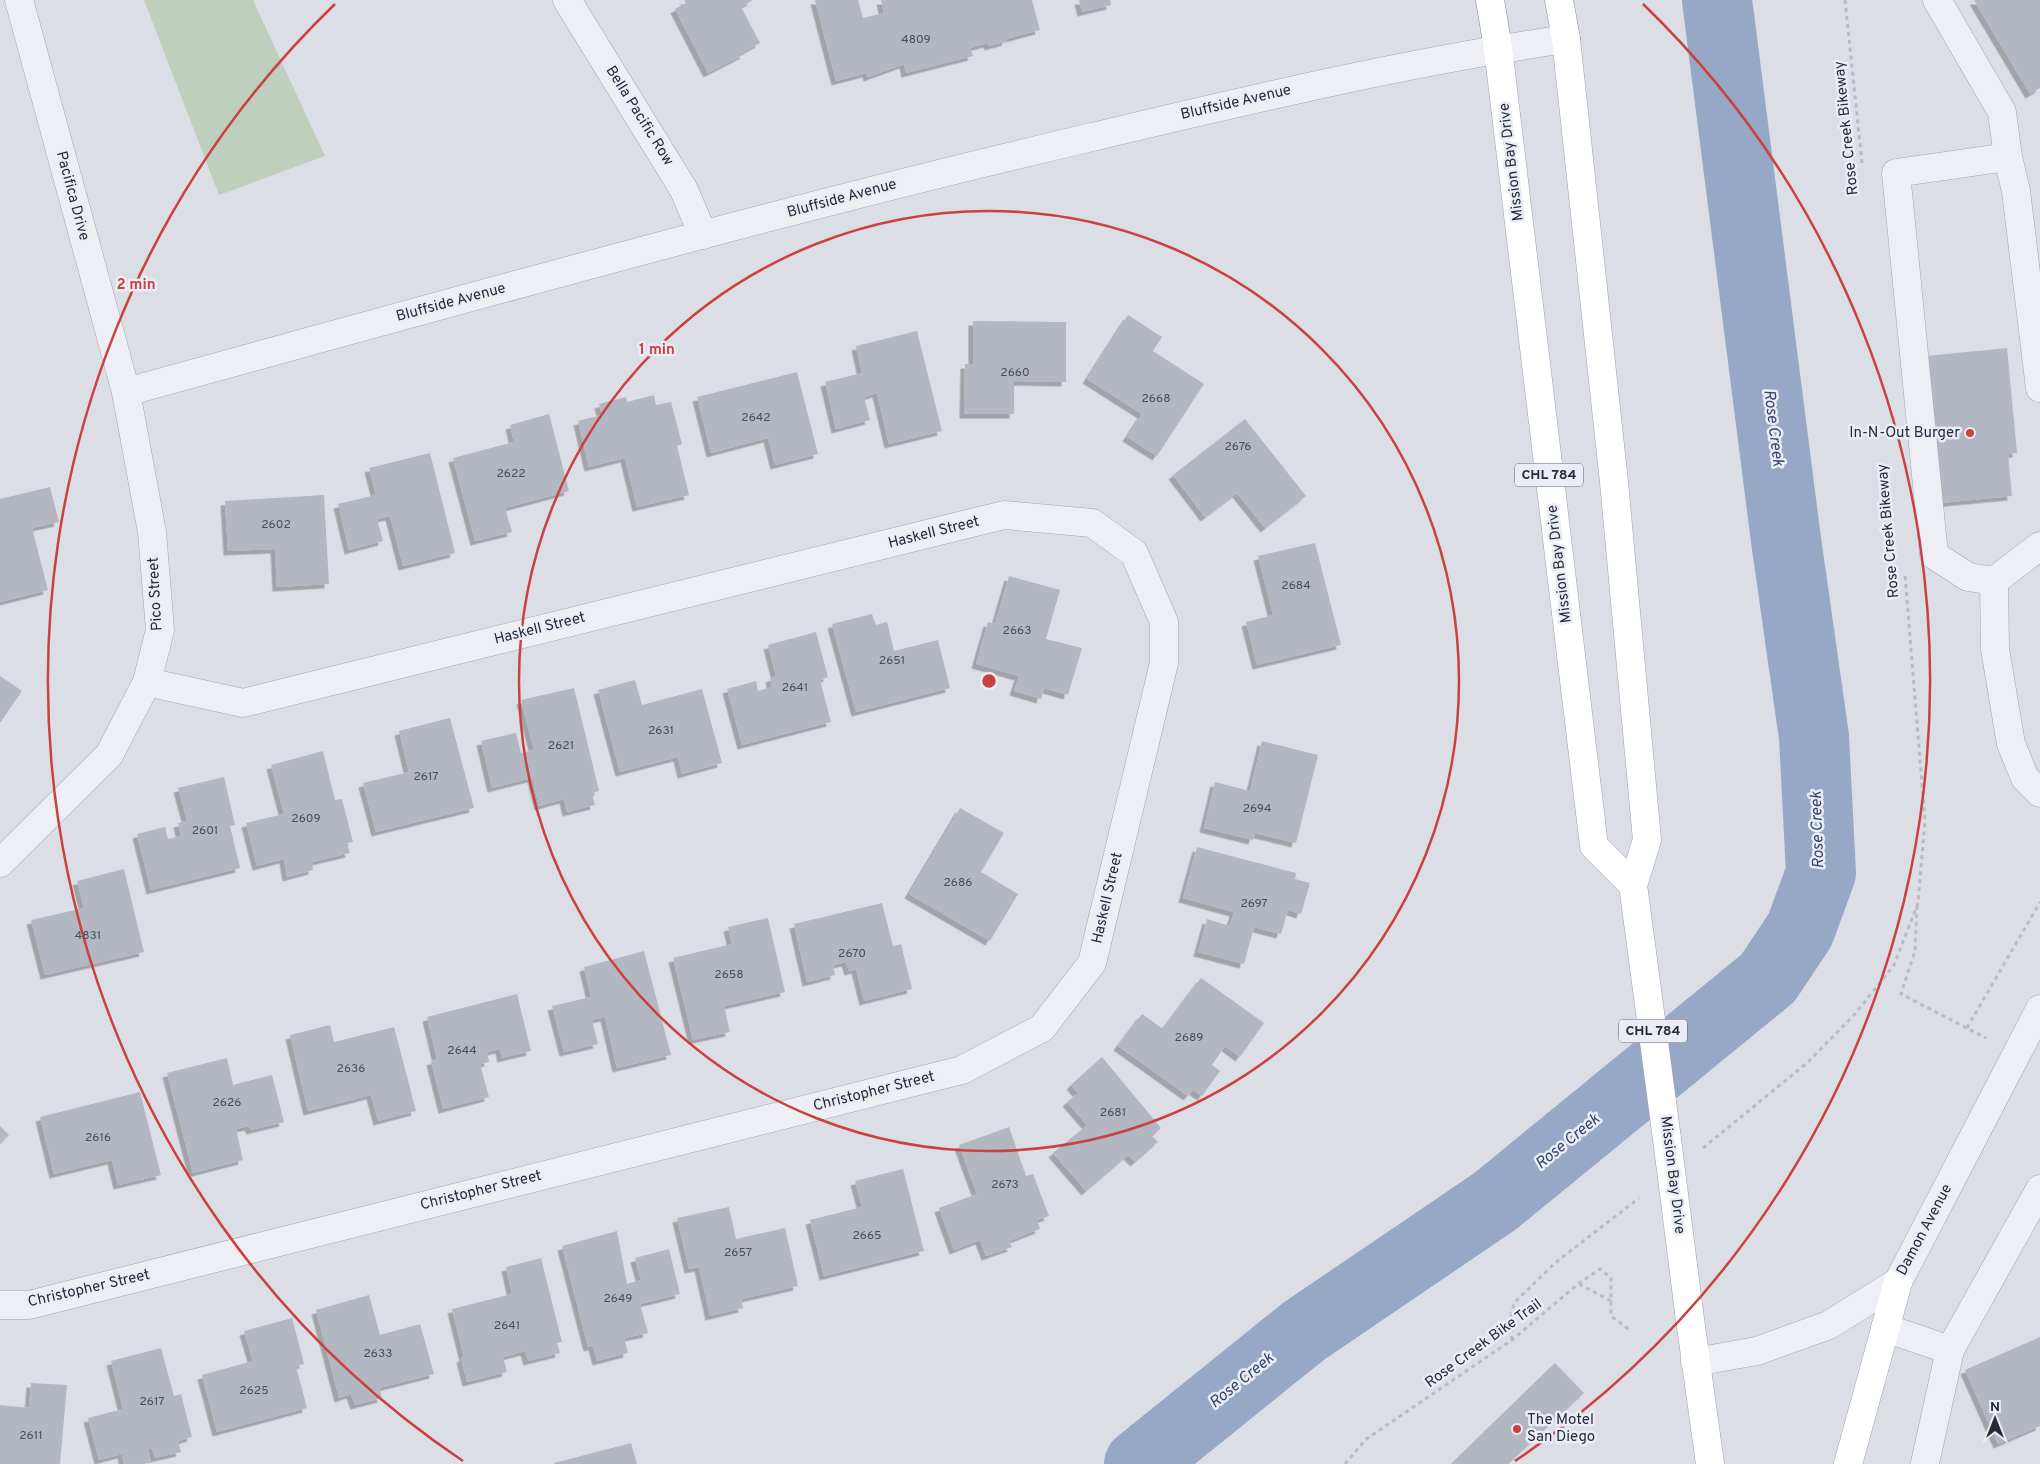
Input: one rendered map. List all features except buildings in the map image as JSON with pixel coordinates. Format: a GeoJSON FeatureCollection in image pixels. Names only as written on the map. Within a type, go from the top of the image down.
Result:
{"type":"FeatureCollection","features":[{"type":"Feature","properties":{"kind":"main road","name":"Mission Bay Drive"},"geometry":{"type":"LineString","coordinates":[[1490,0],[1498,48],[1594,846],[1633,885]]}},
{"type":"Feature","properties":{"kind":"main road","name":"Mission Bay Drive"},"geometry":{"type":"LineString","coordinates":[[1559,0],[1566,39],[1617,511],[1647,840],[1633,885],[1710,1464]]}},
{"type":"Feature","properties":{"kind":"main road"},"geometry":{"type":"LineString","coordinates":[[1848,1464],[1898,1282]]}},
{"type":"Feature","properties":{"kind":"street","name":"Pacifica Drive"},"geometry":{"type":"LineString","coordinates":[[19,0],[126,392]]}},
{"type":"Feature","properties":{"kind":"street","name":"Bella Pacific Row"},"geometry":{"type":"LineString","coordinates":[[567,0],[684,190],[703,235]]}},
{"type":"Feature","properties":{"kind":"street"},"geometry":{"type":"LineString","coordinates":[[1936,0],[2002,112],[2008,157],[2016,191],[2040,388]]}},
{"type":"Feature","properties":{"kind":"street","name":"Bluffside Avenue"},"geometry":{"type":"LineString","coordinates":[[126,392],[703,235],[970,166],[1307,86],[1498,48],[1566,39]]}},
{"type":"Feature","properties":{"kind":"street"},"geometry":{"type":"LineString","coordinates":[[2008,157],[1896,173],[1934,555],[1968,577],[1994,581],[2040,546]]}},
{"type":"Feature","properties":{"kind":"street","name":"Pico Street"},"geometry":{"type":"LineString","coordinates":[[0,863],[109,755],[147,682],[160,630],[152,532],[126,392]]}},
{"type":"Feature","properties":{"kind":"street","name":"Haskell Street"},"geometry":{"type":"LineString","coordinates":[[147,682],[243,703],[1004,515],[1092,523],[1134,553],[1164,622],[1164,663],[1092,963],[1042,1028],[962,1070]]}},
{"type":"Feature","properties":{"kind":"street"},"geometry":{"type":"LineString","coordinates":[[1994,581],[1995,649],[2011,744],[2025,778],[2040,793]]}},
{"type":"Feature","properties":{"kind":"street","name":"Damon Avenue"},"geometry":{"type":"LineString","coordinates":[[1695,1362],[1757,1352],[1829,1325],[1898,1282],[2040,1009]]}},
{"type":"Feature","properties":{"kind":"street","name":"Christopher Street"},"geometry":{"type":"LineString","coordinates":[[0,1304],[29,1304],[962,1070]]}},
{"type":"Feature","properties":{"kind":"street"},"geometry":{"type":"LineString","coordinates":[[1925,1463],[1950,1350],[2040,1189]]}},
{"type":"Feature","properties":{"kind":"street"},"geometry":{"type":"LineString","coordinates":[[1885,1328],[1950,1350]]}},
{"type":"Feature","properties":{"kind":"path","name":"Rose Creek Bikeway"},"geometry":{"type":"LineString","coordinates":[[1845,0],[1863,167]]}},
{"type":"Feature","properties":{"kind":"path","name":"Rose Creek Bikeway"},"geometry":{"type":"LineString","coordinates":[[1855,1014],[1894,965],[1918,903],[1925,821],[1905,572]]}},
{"type":"Feature","properties":{"kind":"path"},"geometry":{"type":"LineString","coordinates":[[1918,903],[1915,951],[1901,994],[1967,1028],[2040,902]]}},
{"type":"Feature","properties":{"kind":"path","name":"Rose Creek Bike Trail"},"geometry":{"type":"LineString","coordinates":[[1345,1464],[1365,1440],[1512,1340],[1578,1284],[1600,1269],[1611,1278],[1611,1316],[1631,1331]]}},
{"type":"Feature","properties":{"kind":"path"},"geometry":{"type":"LineString","coordinates":[[1578,1284],[1611,1301]]}},
{"type":"Feature","properties":{"kind":"green space"},"geometry":{"type":"Polygon","coordinates":[[[144,0],[253,0],[325,156],[219,195],[144,0]]]}},
{"type":"Feature","properties":{"kind":"waterway","name":"Rose Creek"},"geometry":{"type":"LineString","coordinates":[[1139,1464],[1304,1331],[1494,1202],[1768,978],[1800,930],[1821,873],[1814,737],[1786,540],[1717,0]]}},
{"type":"Feature","properties":{"kind":"place","name":"In-N-Out Burger"},"geometry":{"type":"Point","coordinates":[1970,433]}},
{"type":"Feature","properties":{"kind":"place","name":"The Motel San Diego"},"geometry":{"type":"Point","coordinates":[1517,1429]}}]}
